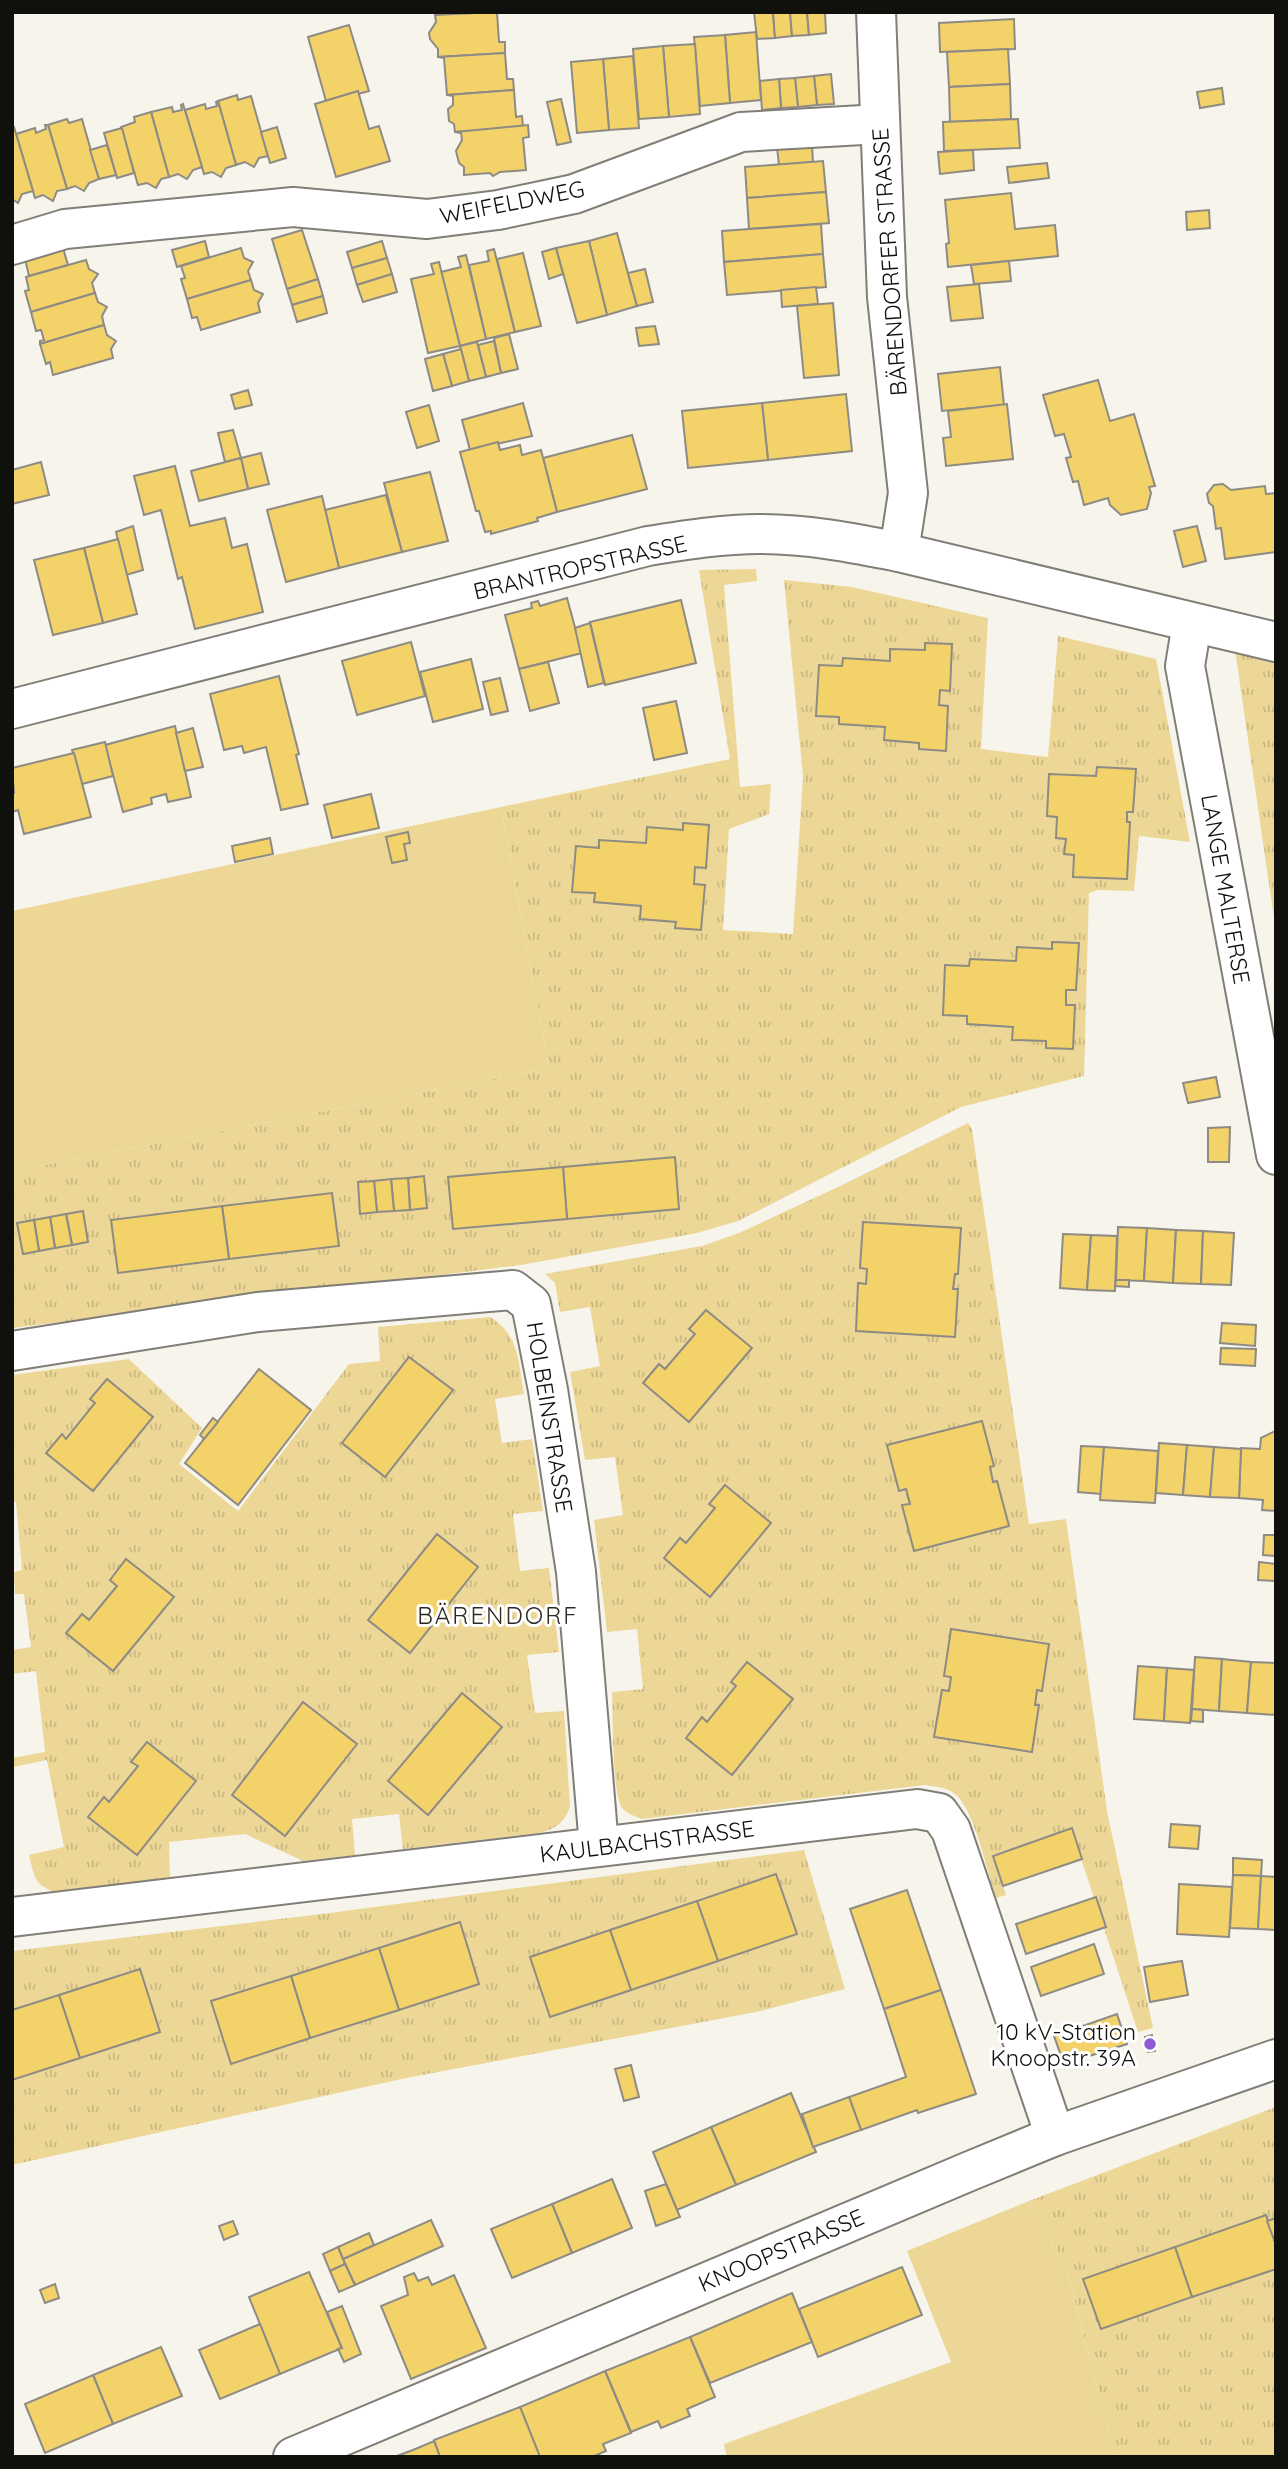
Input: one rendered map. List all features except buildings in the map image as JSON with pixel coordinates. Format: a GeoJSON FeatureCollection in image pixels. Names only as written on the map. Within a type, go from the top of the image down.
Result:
{"type":"FeatureCollection","features":[{"type":"Feature","properties":{"kind":"street","name":"BÄRENDORFER STRASSE"},"geometry":{"type":"LineString","coordinates":[[876,12],[887,297],[908,493],[899,552]]}},
{"type":"Feature","properties":{"kind":"street","name":"WEIFELDWEG"},"geometry":{"type":"LineString","coordinates":[[12,245],[65,229],[293,206],[427,219],[498,210],[574,194],[741,132],[880,124]]}},
{"type":"Feature","properties":{"kind":"street","name":"BRANTROPSTRASSE"},"geometry":{"type":"LineString","coordinates":[[12,709],[670,542],[761,534],[848,542],[899,552],[1276,642]]}},
{"type":"Feature","properties":{"kind":"street","name":"LANGE MALTERSE"},"geometry":{"type":"LineString","coordinates":[[1192,623],[1185,666],[1276,1155]]}},
{"type":"Feature","properties":{"kind":"street","name":"HOLBEINSTRASSE"},"geometry":{"type":"LineString","coordinates":[[12,1351],[108,1334],[285,1310],[513,1290],[531,1304],[548,1390],[576,1572],[599,1846]]}},
{"type":"Feature","properties":{"kind":"street","name":"KAULBACHSTRASSE"},"geometry":{"type":"LineString","coordinates":[[13,1914],[918,1809],[939,1813],[951,1830],[981,1913],[1055,2136]]}},
{"type":"Feature","properties":{"kind":"street","name":"KNOOPSTRASSE"},"geometry":{"type":"LineString","coordinates":[[293,2457],[1055,2136],[1276,2059]]}},
{"type":"Feature","properties":{"kind":"green space"},"geometry":{"type":"Polygon","coordinates":[[[756,569],[757,581],[724,585],[740,787],[771,784],[769,814],[729,829],[723,930],[793,934],[803,777],[784,580],[852,587],[988,618],[981,749],[1048,757],[1058,636],[1156,659],[1190,842],[1139,836],[1134,891],[1098,890],[1089,893],[1084,1076],[961,1107],[738,1221],[697,1233],[521,1265],[12,1328],[12,1171],[549,1068],[501,807],[730,759],[699,570],[756,569]]]}},
{"type":"Feature","properties":{"kind":"green space"},"geometry":{"type":"Polygon","coordinates":[[[1235,650],[1276,658],[1276,932],[1235,650]]]}},
{"type":"Feature","properties":{"kind":"green space"},"geometry":{"type":"Polygon","coordinates":[[[501,807],[549,1068],[12,1171],[12,911],[501,807]]]}},
{"type":"Feature","properties":{"kind":"green space"},"geometry":{"type":"Polygon","coordinates":[[[968,1123],[972,1129],[1029,1524],[1066,1519],[1107,1811],[1153,2028],[1138,2032],[1071,1828],[993,1855],[1006,1895],[996,1898],[969,1814],[963,1803],[949,1790],[925,1785],[642,1819],[622,1808],[616,1787],[612,1692],[643,1689],[637,1629],[607,1632],[594,1520],[623,1515],[615,1457],[585,1460],[570,1372],[600,1366],[590,1307],[560,1312],[555,1283],[545,1274],[702,1246],[739,1233],[968,1123]]]}},
{"type":"Feature","properties":{"kind":"green space"},"geometry":{"type":"Polygon","coordinates":[[[490,1317],[500,1324],[512,1341],[519,1361],[524,1394],[495,1399],[502,1443],[532,1439],[543,1511],[513,1514],[520,1571],[549,1568],[559,1652],[527,1655],[535,1713],[564,1711],[570,1806],[562,1821],[539,1833],[403,1849],[399,1814],[352,1819],[355,1855],[303,1861],[245,1834],[169,1842],[170,1879],[64,1894],[42,1886],[35,1877],[29,1855],[64,1847],[47,1760],[13,1767],[12,1758],[45,1752],[36,1671],[12,1674],[12,1650],[31,1647],[24,1594],[15,1594],[14,1572],[22,1570],[16,1502],[12,1502],[12,1375],[129,1359],[202,1428],[179,1464],[238,1511],[349,1364],[380,1361],[378,1327],[490,1317]]]}},
{"type":"Feature","properties":{"kind":"green space"},"geometry":{"type":"Polygon","coordinates":[[[804,1850],[845,1989],[756,2012],[406,2078],[12,2165],[12,1951],[322,1914],[804,1850]]]}},
{"type":"Feature","properties":{"kind":"green space"},"geometry":{"type":"Polygon","coordinates":[[[1276,2107],[1276,2457],[1115,2457],[1068,2274],[1029,2201],[1276,2107]]]}},
{"type":"Feature","properties":{"kind":"green space"},"geometry":{"type":"Polygon","coordinates":[[[1029,2201],[1068,2274],[1115,2457],[727,2457],[724,2444],[951,2362],[907,2251],[1029,2201]]]}},
{"type":"Feature","properties":{"kind":"place","name":"10 kV-Station Knoopstr. 39A"},"geometry":{"type":"Point","coordinates":[1150,2044]}},
{"type":"Feature","properties":{"kind":"district","name":"BÄRENDORF"},"geometry":{"type":"Point","coordinates":[498,1615]}}]}
